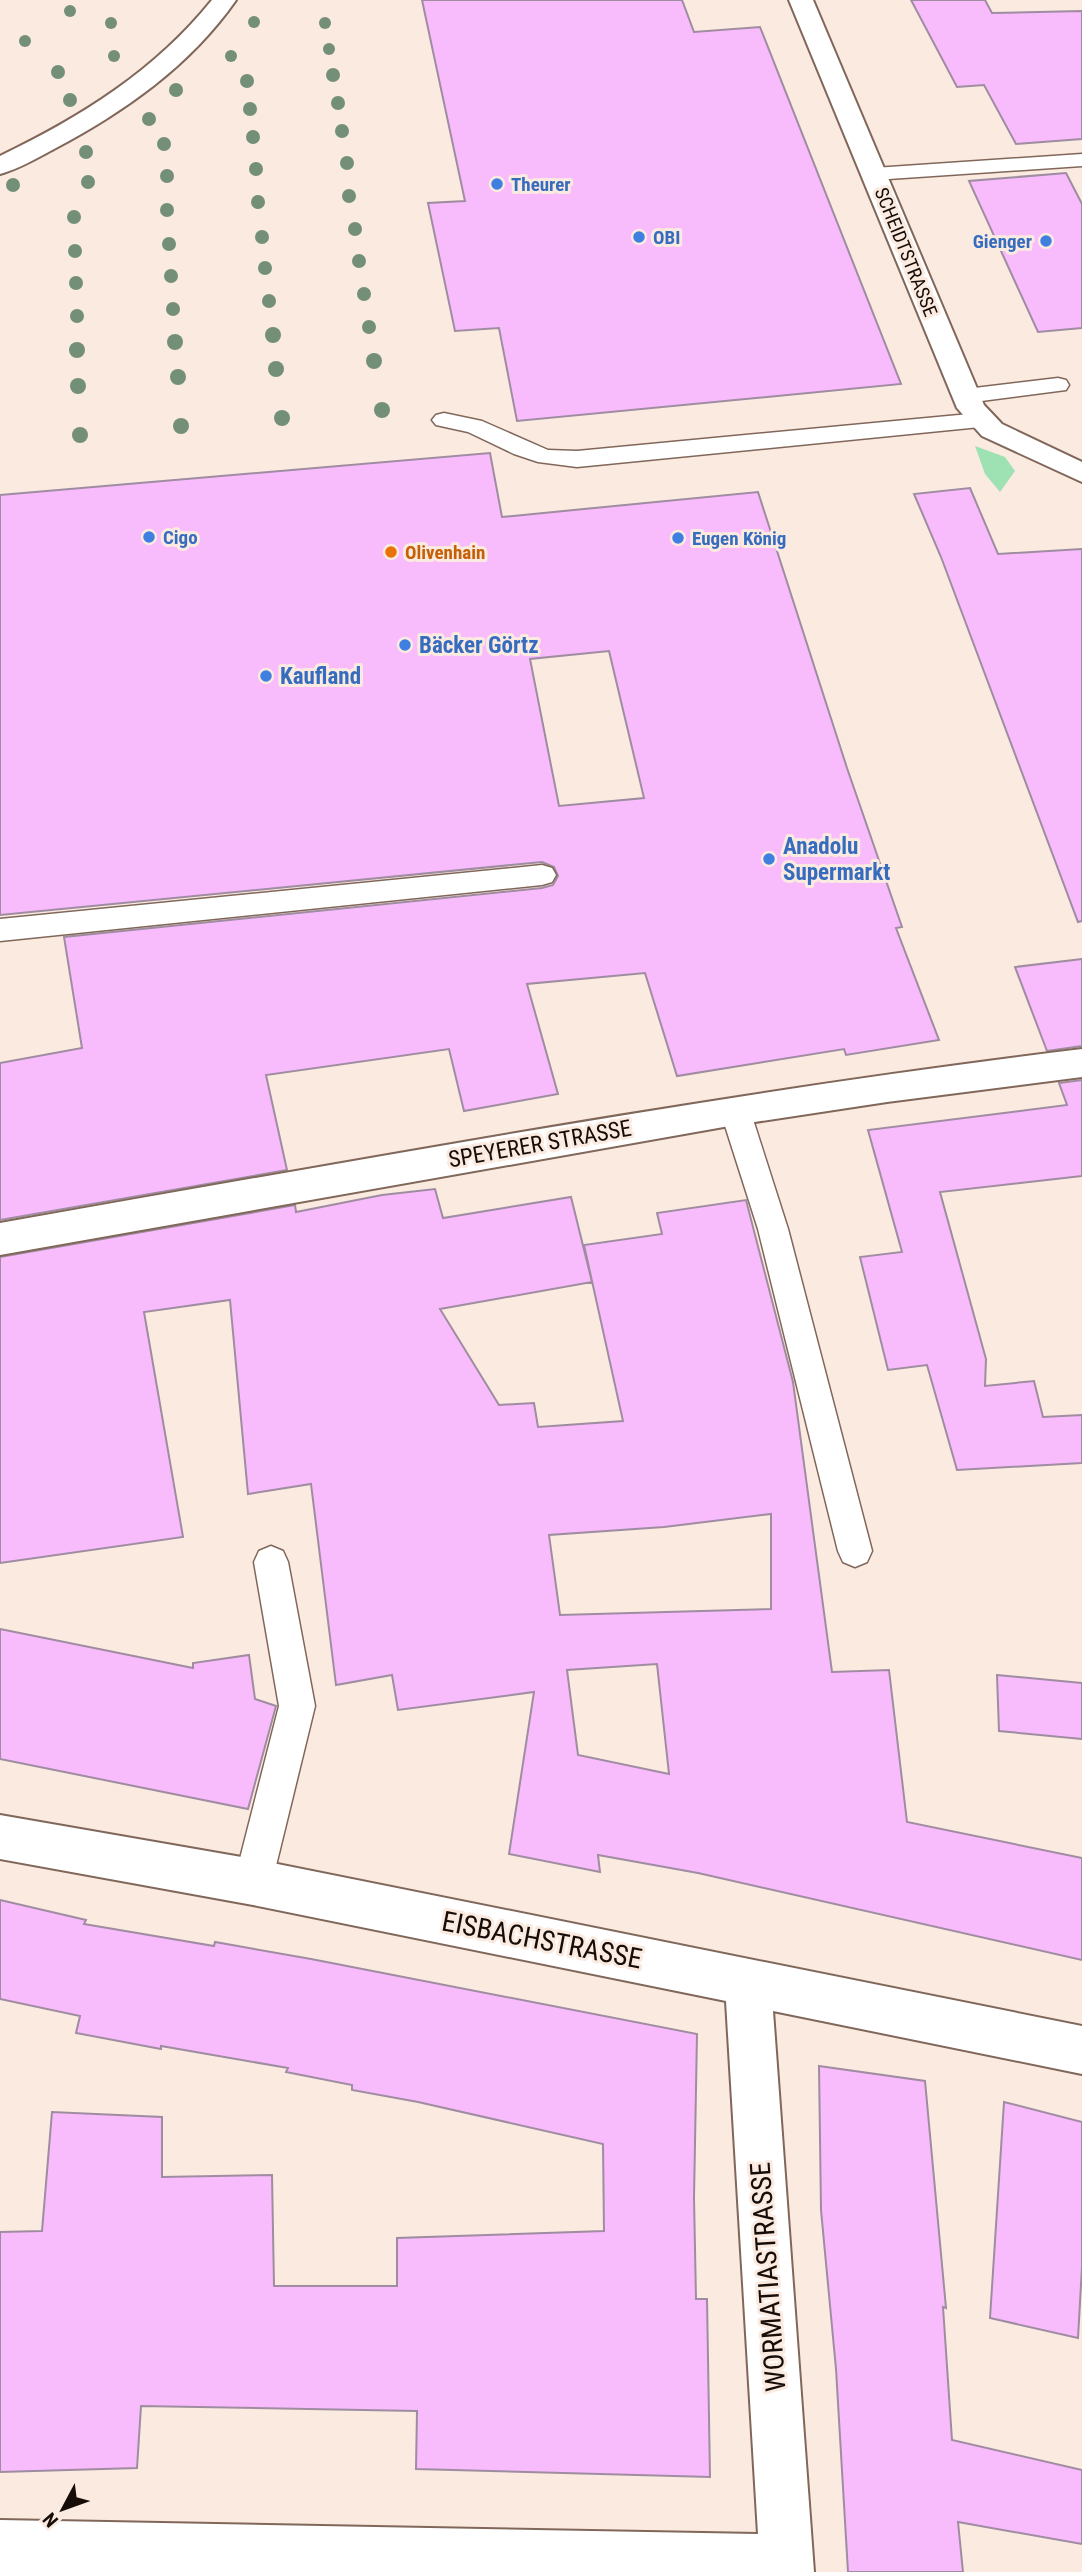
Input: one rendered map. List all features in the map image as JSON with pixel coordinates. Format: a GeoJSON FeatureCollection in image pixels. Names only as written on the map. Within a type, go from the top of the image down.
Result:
{"type":"FeatureCollection","features":[{"type":"Feature","properties":{"kind":"street"},"geometry":{"type":"LineString","coordinates":[[0,166],[60,137],[133,89],[196,34],[224,0]]}},
{"type":"Feature","properties":{"kind":"street","name":"SCHEIDTSTRASSE"},"geometry":{"type":"LineString","coordinates":[[801,0],[966,396],[980,420],[992,430],[1070,468]]}},
{"type":"Feature","properties":{"kind":"street","name":"SPEYERER STRASSE"},"geometry":{"type":"LineString","coordinates":[[0,1239],[735,1110],[887,1087],[1082,1063]]}},
{"type":"Feature","properties":{"kind":"street","name":"EISBACHSTRASSE"},"geometry":{"type":"LineString","coordinates":[[0,1837],[253,1882],[1082,2050]]}},
{"type":"Feature","properties":{"kind":"street","name":"WORMATIASTRASSE"},"geometry":{"type":"LineString","coordinates":[[748,1982],[787,2567]]}},
{"type":"Feature","properties":{"kind":"street"},"geometry":{"type":"LineString","coordinates":[[0,2547],[787,2567]]}},
{"type":"Feature","properties":{"kind":"lane"},"geometry":{"type":"LineString","coordinates":[[874,174],[1082,160]]}},
{"type":"Feature","properties":{"kind":"lane"},"geometry":{"type":"LineString","coordinates":[[966,396],[1058,385]]}},
{"type":"Feature","properties":{"kind":"lane"},"geometry":{"type":"LineString","coordinates":[[444,420],[474,426],[522,449],[547,457],[577,459],[980,420]]}},
{"type":"Feature","properties":{"kind":"lane"},"geometry":{"type":"LineString","coordinates":[[0,930],[542,875]]}},
{"type":"Feature","properties":{"kind":"lane"},"geometry":{"type":"LineString","coordinates":[[735,1110],[773,1229],[855,1551]]}},
{"type":"Feature","properties":{"kind":"lane"},"geometry":{"type":"LineString","coordinates":[[253,1882],[297,1706],[271,1562]]}},
{"type":"Feature","properties":{"kind":"green space"},"geometry":{"type":"Polygon","coordinates":[[[975,446],[1005,457],[1015,471],[1000,492],[985,474],[975,446]]]}},
{"type":"Feature","properties":{"kind":"building","name":"OBI"},"geometry":{"type":"Polygon","coordinates":[[[422,0],[682,0],[694,32],[760,27],[901,384],[517,421],[499,328],[455,331],[428,203],[465,201],[422,0]]]}},
{"type":"Feature","properties":{"kind":"building"},"geometry":{"type":"Polygon","coordinates":[[[911,0],[985,0],[992,13],[1082,11],[1082,139],[1016,144],[984,85],[957,87],[911,0]]]}},
{"type":"Feature","properties":{"kind":"building"},"geometry":{"type":"Polygon","coordinates":[[[1066,173],[1082,204],[1082,328],[1038,332],[969,181],[1066,173]]]}},
{"type":"Feature","properties":{"kind":"building"},"geometry":{"type":"Polygon","coordinates":[[[490,453],[502,517],[758,492],[847,768],[902,927],[896,928],[939,1040],[846,1055],[844,1049],[677,1076],[645,973],[527,984],[558,1094],[464,1111],[449,1049],[266,1075],[287,1170],[0,1220],[0,1063],[82,1048],[64,937],[542,888],[553,885],[558,876],[554,867],[542,862],[0,915],[0,495],[490,453]],[[609,651],[530,659],[559,806],[644,798],[609,651]]]}},
{"type":"Feature","properties":{"kind":"building"},"geometry":{"type":"Polygon","coordinates":[[[970,488],[998,554],[1082,549],[1082,921],[1078,922],[941,557],[914,494],[970,488]]]}},
{"type":"Feature","properties":{"kind":"building"},"geometry":{"type":"Polygon","coordinates":[[[1082,959],[1082,1046],[1047,1051],[1015,967],[1082,959]]]}},
{"type":"Feature","properties":{"kind":"building"},"geometry":{"type":"Polygon","coordinates":[[[1082,1080],[1082,1176],[940,1192],[986,1359],[985,1386],[1034,1381],[1043,1417],[1082,1415],[1082,1463],[957,1470],[927,1365],[888,1370],[860,1257],[902,1252],[868,1130],[1067,1105],[1059,1083],[1082,1080]]]}},
{"type":"Feature","properties":{"kind":"building"},"geometry":{"type":"Polygon","coordinates":[[[435,1189],[443,1218],[571,1197],[592,1282],[440,1309],[499,1405],[534,1403],[538,1427],[623,1421],[584,1245],[662,1234],[657,1213],[746,1200],[793,1382],[832,1672],[889,1670],[907,1822],[1082,1858],[1082,1960],[698,1873],[598,1855],[600,1872],[509,1854],[534,1692],[398,1710],[392,1675],[336,1685],[311,1484],[248,1494],[230,1300],[144,1312],[183,1537],[0,1563],[0,1257],[295,1205],[296,1212],[382,1195],[435,1189]],[[771,1514],[664,1527],[549,1535],[560,1615],[771,1609],[771,1514]],[[657,1664],[567,1670],[578,1755],[669,1774],[657,1664]]]}},
{"type":"Feature","properties":{"kind":"building"},"geometry":{"type":"Polygon","coordinates":[[[0,1629],[193,1668],[193,1663],[249,1655],[255,1699],[276,1706],[248,1809],[0,1759],[0,1629]]]}},
{"type":"Feature","properties":{"kind":"building"},"geometry":{"type":"Polygon","coordinates":[[[997,1675],[1082,1683],[1082,1739],[999,1731],[997,1675]]]}},
{"type":"Feature","properties":{"kind":"building"},"geometry":{"type":"Polygon","coordinates":[[[0,1900],[86,1920],[84,1924],[214,1946],[215,1942],[311,1959],[697,2034],[694,2198],[696,2299],[707,2299],[710,2477],[416,2469],[417,2411],[141,2406],[137,2468],[0,2472],[0,2232],[42,2231],[52,2112],[162,2117],[162,2177],[272,2175],[274,2286],[397,2286],[397,2238],[604,2231],[603,2144],[418,2102],[352,2090],[352,2085],[286,2072],[288,2068],[76,2033],[80,2016],[0,1999],[0,1900]]]}},
{"type":"Feature","properties":{"kind":"building"},"geometry":{"type":"Polygon","coordinates":[[[819,2066],[925,2081],[946,2308],[943,2307],[952,2440],[1082,2470],[1082,2544],[958,2522],[963,2572],[848,2572],[836,2369],[821,2210],[819,2066]]]}},
{"type":"Feature","properties":{"kind":"building"},"geometry":{"type":"Polygon","coordinates":[[[1004,2102],[1082,2122],[1082,2267],[1078,2338],[990,2318],[1004,2102]]]}},
{"type":"Feature","properties":{"kind":"place","name":"Theurer"},"geometry":{"type":"Point","coordinates":[497,184]}},
{"type":"Feature","properties":{"kind":"place","name":"OBI"},"geometry":{"type":"Point","coordinates":[639,237]}},
{"type":"Feature","properties":{"kind":"place","name":"Gienger"},"geometry":{"type":"Point","coordinates":[1046,241]}},
{"type":"Feature","properties":{"kind":"place","name":"Cigo"},"geometry":{"type":"Point","coordinates":[149,537]}},
{"type":"Feature","properties":{"kind":"place","name":"Eugen König"},"geometry":{"type":"Point","coordinates":[678,538]}},
{"type":"Feature","properties":{"kind":"place","name":"Olivenhain"},"geometry":{"type":"Point","coordinates":[391,552]}},
{"type":"Feature","properties":{"kind":"place","name":"Bäcker Görtz"},"geometry":{"type":"Point","coordinates":[405,645]}},
{"type":"Feature","properties":{"kind":"place","name":"Kaufland"},"geometry":{"type":"Point","coordinates":[266,676]}},
{"type":"Feature","properties":{"kind":"place","name":"Anadolu Supermarkt"},"geometry":{"type":"Point","coordinates":[769,859]}}]}
